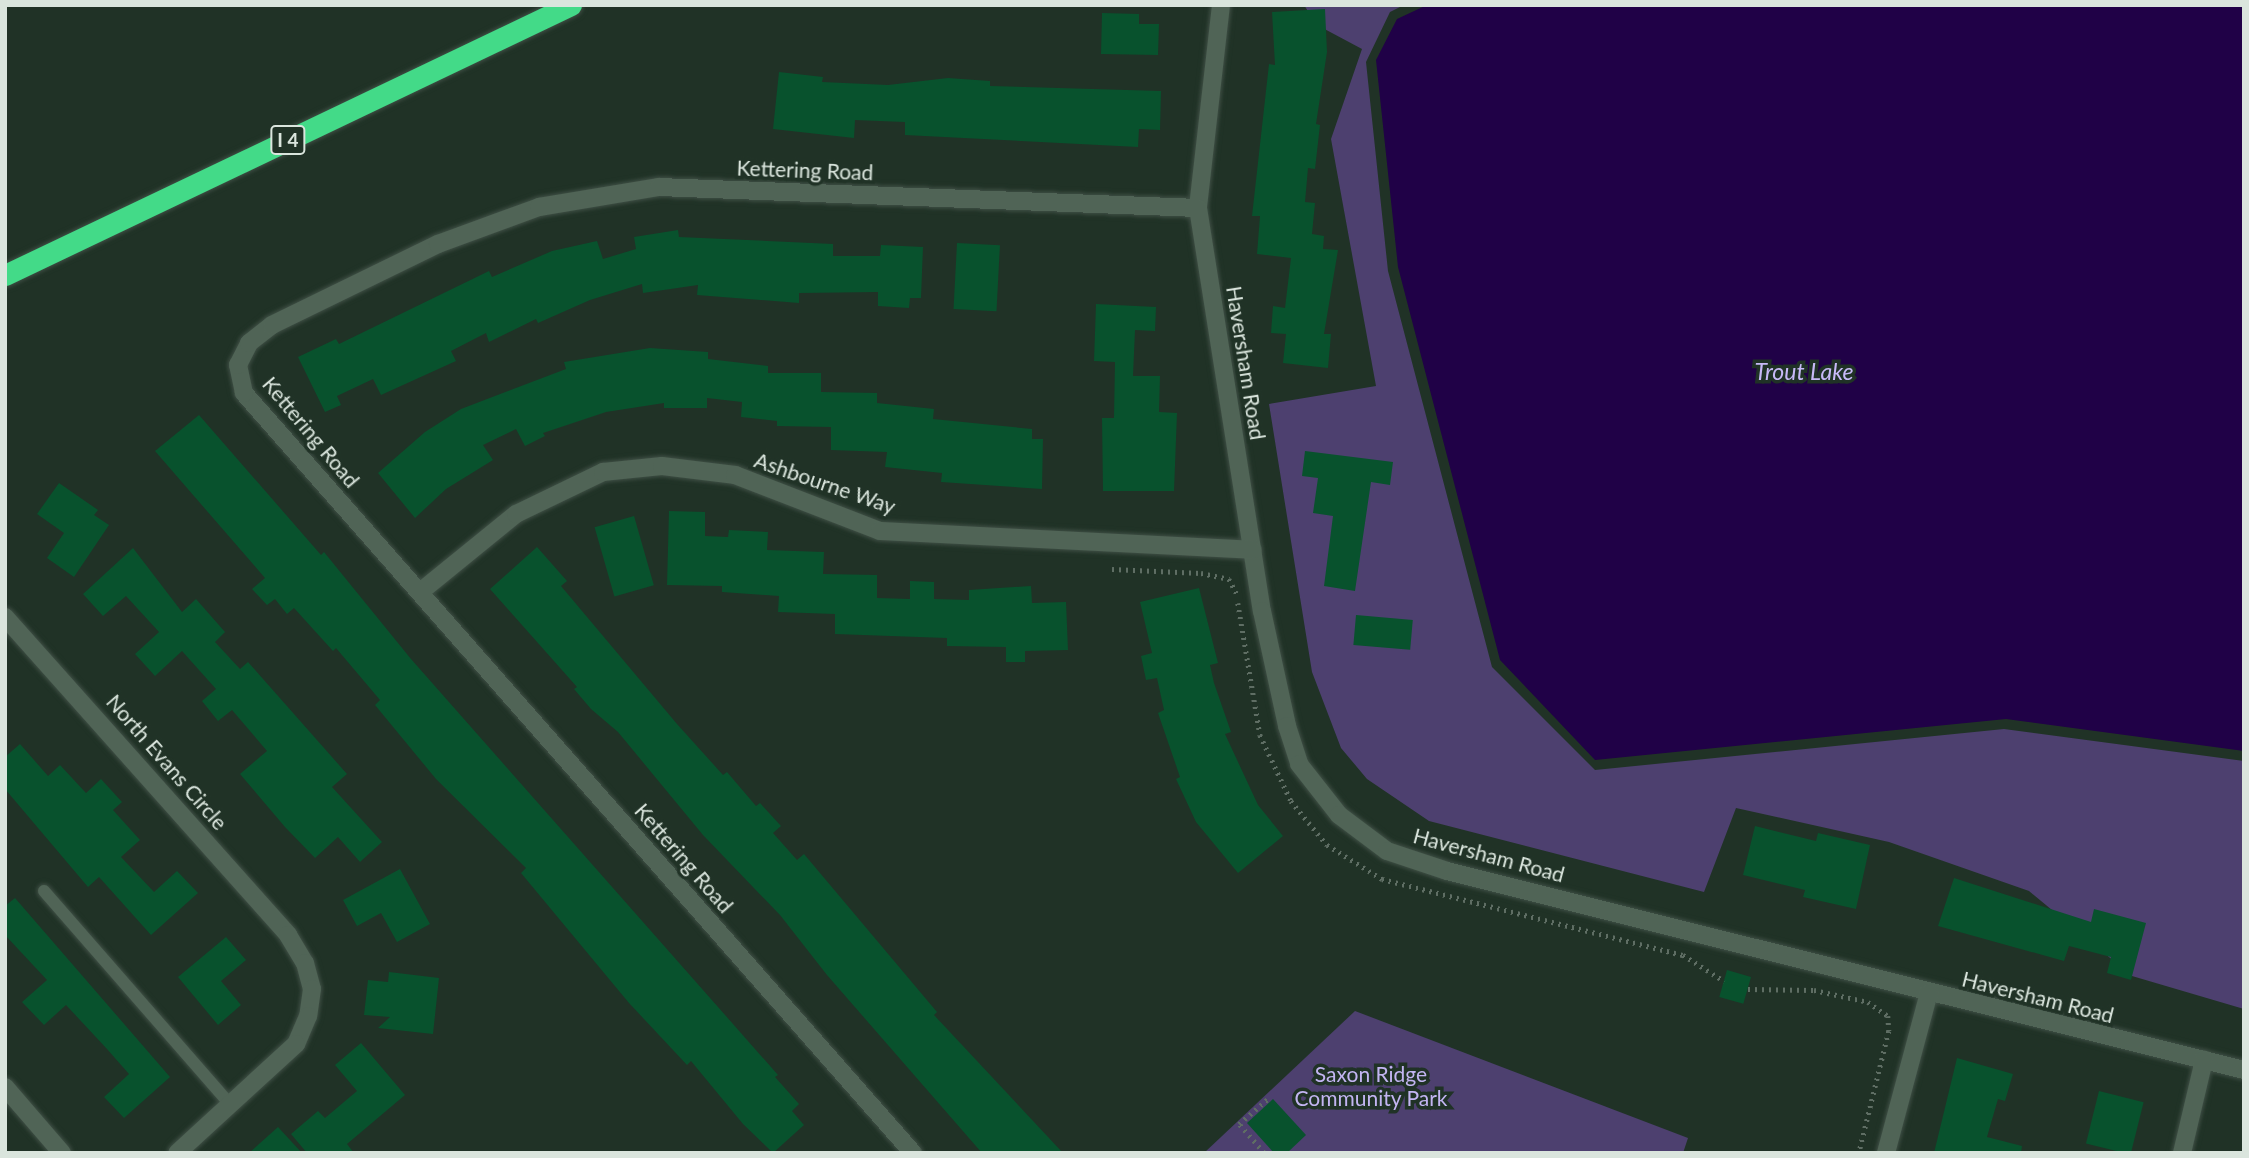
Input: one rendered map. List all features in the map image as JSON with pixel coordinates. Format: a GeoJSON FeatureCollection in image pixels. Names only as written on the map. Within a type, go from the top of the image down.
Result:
{"type":"FeatureCollection","features":[{"type":"Feature","properties":{"kind":"highway","name":"I 4"},"geometry":{"type":"LineString","coordinates":[[5,275],[571,5]]}},
{"type":"Feature","properties":{"kind":"street","name":"Haversham Road"},"geometry":{"type":"LineString","coordinates":[[1221,5],[1198,208],[1253,551],[1284,713],[1299,764],[1360,833],[1387,850],[1447,871],[2244,1070]]}},
{"type":"Feature","properties":{"kind":"street","name":"Kettering Road"},"geometry":{"type":"LineString","coordinates":[[913,1153],[244,393],[238,365],[249,343],[272,325],[438,244],[539,207],[659,187],[1198,208]]}},
{"type":"Feature","properties":{"kind":"street","name":"Ashbourne Way"},"geometry":{"type":"LineString","coordinates":[[419,593],[516,514],[603,472],[662,466],[734,475],[880,531],[1253,551]]}},
{"type":"Feature","properties":{"kind":"street","name":"North Evans Circle"},"geometry":{"type":"LineString","coordinates":[[8,618],[288,935],[305,963],[312,989],[308,1016],[296,1044],[177,1153]]}},
{"type":"Feature","properties":{"kind":"street"},"geometry":{"type":"LineString","coordinates":[[1886,1153],[1929,993]]}},
{"type":"Feature","properties":{"kind":"street"},"geometry":{"type":"LineString","coordinates":[[2182,1153],[2204,1060]]}},
{"type":"Feature","properties":{"kind":"street"},"geometry":{"type":"LineString","coordinates":[[5,1087],[62,1153]]}},
{"type":"Feature","properties":{"kind":"lane"},"geometry":{"type":"LineString","coordinates":[[44,891],[230,1104]]}},
{"type":"Feature","properties":{"kind":"path"},"geometry":{"type":"LineString","coordinates":[[1112,569],[1228,579],[1237,591],[1260,735],[1277,777],[1327,845],[1350,861],[1382,879],[1413,888],[1683,956],[1724,981]]}},
{"type":"Feature","properties":{"kind":"path"},"geometry":{"type":"LineString","coordinates":[[1748,989],[1814,990],[1868,1002],[1888,1016],[1889,1031],[1859,1153]]}},
{"type":"Feature","properties":{"kind":"path"},"geometry":{"type":"LineString","coordinates":[[1264,1153],[1239,1124],[1269,1098]]}},
{"type":"Feature","properties":{"kind":"green space"},"geometry":{"type":"Polygon","coordinates":[[[1304,5],[1404,5],[1390,12],[1366,62],[1388,271],[1492,667],[1595,770],[2004,729],[2244,761],[2244,1009],[2132,976],[2029,891],[1889,842],[1736,808],[1704,892],[1429,821],[1367,779],[1341,748],[1312,672],[1269,404],[1376,386],[1331,139],[1362,49],[1317,25],[1304,5]]]}},
{"type":"Feature","properties":{"kind":"green space","name":"Saxon Ridge Community Park"},"geometry":{"type":"Polygon","coordinates":[[[1355,1011],[1688,1138],[1683,1153],[1204,1153],[1355,1011]]]}},
{"type":"Feature","properties":{"kind":"water","name":"Trout Lake"},"geometry":{"type":"Polygon","coordinates":[[[1427,5],[2244,5],[2244,751],[2006,719],[1595,760],[1500,660],[1398,267],[1376,60],[1397,19],[1427,5]]]}},
{"type":"Feature","properties":{"kind":"building"},"geometry":{"type":"Polygon","coordinates":[[[1325,9],[1327,52],[1316,124],[1320,125],[1315,169],[1308,168],[1305,202],[1315,203],[1312,234],[1324,236],[1323,249],[1338,250],[1324,334],[1331,334],[1328,368],[1283,363],[1286,334],[1271,333],[1273,306],[1285,308],[1291,258],[1257,254],[1260,216],[1252,216],[1269,64],[1275,65],[1272,12],[1325,9]]]}},
{"type":"Feature","properties":{"kind":"building"},"geometry":{"type":"Polygon","coordinates":[[[1102,13],[1139,14],[1139,24],[1159,24],[1158,55],[1101,54],[1102,13]]]}},
{"type":"Feature","properties":{"kind":"building"},"geometry":{"type":"Polygon","coordinates":[[[779,72],[823,77],[822,82],[888,85],[948,78],[990,81],[990,86],[1161,91],[1160,130],[1139,129],[1138,147],[905,135],[905,122],[855,120],[854,138],[773,129],[779,72]]]}},
{"type":"Feature","properties":{"kind":"building"},"geometry":{"type":"Polygon","coordinates":[[[678,230],[679,237],[833,244],[833,256],[880,256],[881,245],[923,247],[921,298],[910,298],[909,308],[878,306],[878,292],[799,293],[799,303],[697,295],[698,285],[643,293],[642,284],[590,300],[538,323],[536,319],[489,342],[486,333],[451,351],[456,361],[381,395],[373,379],[337,396],[341,405],[325,412],[298,357],[336,339],[339,344],[489,271],[492,277],[552,251],[597,241],[603,259],[636,249],[634,237],[678,230]]]}},
{"type":"Feature","properties":{"kind":"building"},"geometry":{"type":"Polygon","coordinates":[[[957,243],[1000,245],[996,311],[954,309],[957,243]]]}},
{"type":"Feature","properties":{"kind":"building"},"geometry":{"type":"Polygon","coordinates":[[[1096,304],[1156,307],[1155,331],[1135,330],[1133,376],[1160,376],[1159,412],[1177,413],[1174,491],[1103,491],[1102,418],[1114,418],[1115,362],[1094,361],[1096,304]]]}},
{"type":"Feature","properties":{"kind":"building"},"geometry":{"type":"Polygon","coordinates":[[[650,348],[708,352],[708,359],[768,366],[768,373],[821,373],[821,392],[877,393],[877,403],[934,409],[933,419],[1032,429],[1032,439],[1043,439],[1042,489],[941,482],[942,473],[885,467],[887,452],[831,450],[831,427],[777,426],[777,421],[741,417],[742,402],[707,398],[707,408],[664,408],[664,403],[606,412],[543,433],[545,436],[525,446],[516,429],[483,445],[493,460],[446,489],[415,518],[378,473],[425,432],[461,409],[566,369],[564,362],[650,348]]]}},
{"type":"Feature","properties":{"kind":"building"},"geometry":{"type":"Polygon","coordinates":[[[199,415],[321,555],[324,552],[411,659],[778,1075],[775,1077],[799,1104],[792,1111],[804,1125],[773,1153],[743,1124],[691,1061],[687,1065],[629,1003],[521,873],[526,868],[436,779],[375,705],[380,700],[336,648],[333,651],[294,608],[287,614],[275,599],[267,605],[252,589],[265,578],[155,451],[199,415]]]}},
{"type":"Feature","properties":{"kind":"building"},"geometry":{"type":"Polygon","coordinates":[[[1305,451],[1393,462],[1390,485],[1371,482],[1355,591],[1324,586],[1333,516],[1313,513],[1318,478],[1302,476],[1305,451]]]}},
{"type":"Feature","properties":{"kind":"building"},"geometry":{"type":"Polygon","coordinates":[[[59,483],[98,510],[94,515],[109,525],[74,577],[47,558],[64,533],[37,514],[59,483]]]}},
{"type":"Feature","properties":{"kind":"building"},"geometry":{"type":"Polygon","coordinates":[[[669,511],[705,512],[705,536],[728,537],[729,530],[768,532],[767,550],[824,552],[823,574],[877,575],[877,598],[910,599],[910,581],[934,582],[934,599],[969,600],[969,590],[1031,586],[1032,603],[1066,602],[1068,650],[1025,651],[1025,662],[1006,662],[1006,647],[947,646],[947,638],[835,634],[835,614],[778,612],[779,596],[722,592],[722,586],[667,585],[669,511]]]}},
{"type":"Feature","properties":{"kind":"building"},"geometry":{"type":"Polygon","coordinates":[[[634,516],[654,585],[614,597],[595,527],[634,516]]]}},
{"type":"Feature","properties":{"kind":"building"},"geometry":{"type":"Polygon","coordinates":[[[537,547],[567,581],[561,586],[677,724],[723,775],[727,772],[756,806],[760,803],[781,826],[773,833],[797,860],[804,854],[937,1012],[934,1015],[1063,1153],[982,1153],[827,975],[780,915],[703,835],[618,732],[591,709],[574,689],[577,687],[490,589],[537,547]]]}},
{"type":"Feature","properties":{"kind":"building"},"geometry":{"type":"Polygon","coordinates":[[[133,548],[182,612],[196,599],[225,632],[215,642],[240,669],[248,662],[347,774],[332,787],[382,842],[360,862],[338,837],[315,858],[285,827],[240,774],[267,751],[232,710],[218,721],[202,701],[216,689],[182,651],[155,676],[135,654],[159,632],[126,596],[103,616],[83,594],[133,548]]]}},
{"type":"Feature","properties":{"kind":"building"},"geometry":{"type":"Polygon","coordinates":[[[1199,588],[1218,663],[1210,665],[1214,683],[1231,732],[1225,734],[1258,805],[1283,836],[1238,873],[1196,822],[1176,779],[1180,777],[1158,713],[1164,710],[1157,678],[1146,680],[1141,656],[1152,653],[1140,602],[1199,588]]]}},
{"type":"Feature","properties":{"kind":"building"},"geometry":{"type":"Polygon","coordinates":[[[1356,615],[1413,620],[1410,650],[1353,645],[1356,615]]]}},
{"type":"Feature","properties":{"kind":"building"},"geometry":{"type":"Polygon","coordinates":[[[20,744],[48,776],[60,765],[86,793],[101,779],[122,802],[113,810],[140,840],[121,857],[154,892],[177,871],[198,893],[151,935],[99,877],[88,887],[5,789],[5,757],[20,744]]]}},
{"type":"Feature","properties":{"kind":"building"},"geometry":{"type":"Polygon","coordinates":[[[1755,826],[1816,841],[1818,833],[1870,845],[1856,909],[1803,897],[1805,890],[1743,875],[1755,826]]]}},
{"type":"Feature","properties":{"kind":"building"},"geometry":{"type":"Polygon","coordinates":[[[400,869],[430,924],[397,942],[381,913],[357,926],[343,900],[400,869]]]}},
{"type":"Feature","properties":{"kind":"building"},"geometry":{"type":"Polygon","coordinates":[[[1954,878],[2091,922],[2094,909],[2146,923],[2131,980],[2107,973],[2111,957],[2069,946],[2064,961],[1938,926],[1954,878]]]}},
{"type":"Feature","properties":{"kind":"building"},"geometry":{"type":"Polygon","coordinates":[[[15,898],[170,1077],[124,1118],[104,1097],[129,1074],[66,1005],[44,1025],[22,1002],[47,980],[5,935],[5,906],[15,898]]]}},
{"type":"Feature","properties":{"kind":"building"},"geometry":{"type":"Polygon","coordinates":[[[226,937],[246,960],[221,981],[241,1005],[218,1025],[178,977],[226,937]]]}},
{"type":"Feature","properties":{"kind":"building"},"geometry":{"type":"Polygon","coordinates":[[[1727,970],[1751,977],[1743,1004],[1719,997],[1727,970]]]}},
{"type":"Feature","properties":{"kind":"building"},"geometry":{"type":"Polygon","coordinates":[[[389,972],[439,978],[433,1034],[378,1028],[390,1017],[364,1015],[368,980],[388,982],[389,972]]]}},
{"type":"Feature","properties":{"kind":"building"},"geometry":{"type":"Polygon","coordinates":[[[361,1043],[405,1095],[347,1144],[354,1153],[307,1153],[291,1134],[318,1111],[325,1118],[357,1091],[335,1065],[361,1043]]]}},
{"type":"Feature","properties":{"kind":"building"},"geometry":{"type":"Polygon","coordinates":[[[1957,1058],[2013,1074],[2005,1101],[1998,1099],[1987,1137],[2022,1146],[2021,1153],[1934,1153],[1957,1058]]]}},
{"type":"Feature","properties":{"kind":"building"},"geometry":{"type":"Polygon","coordinates":[[[2099,1091],[2144,1102],[2131,1153],[2086,1143],[2099,1091]]]}},
{"type":"Feature","properties":{"kind":"building"},"geometry":{"type":"Polygon","coordinates":[[[1273,1099],[1306,1135],[1287,1153],[1274,1153],[1247,1123],[1273,1099]]]}},
{"type":"Feature","properties":{"kind":"building"},"geometry":{"type":"Polygon","coordinates":[[[278,1127],[302,1153],[249,1153],[278,1127]]]}}]}
